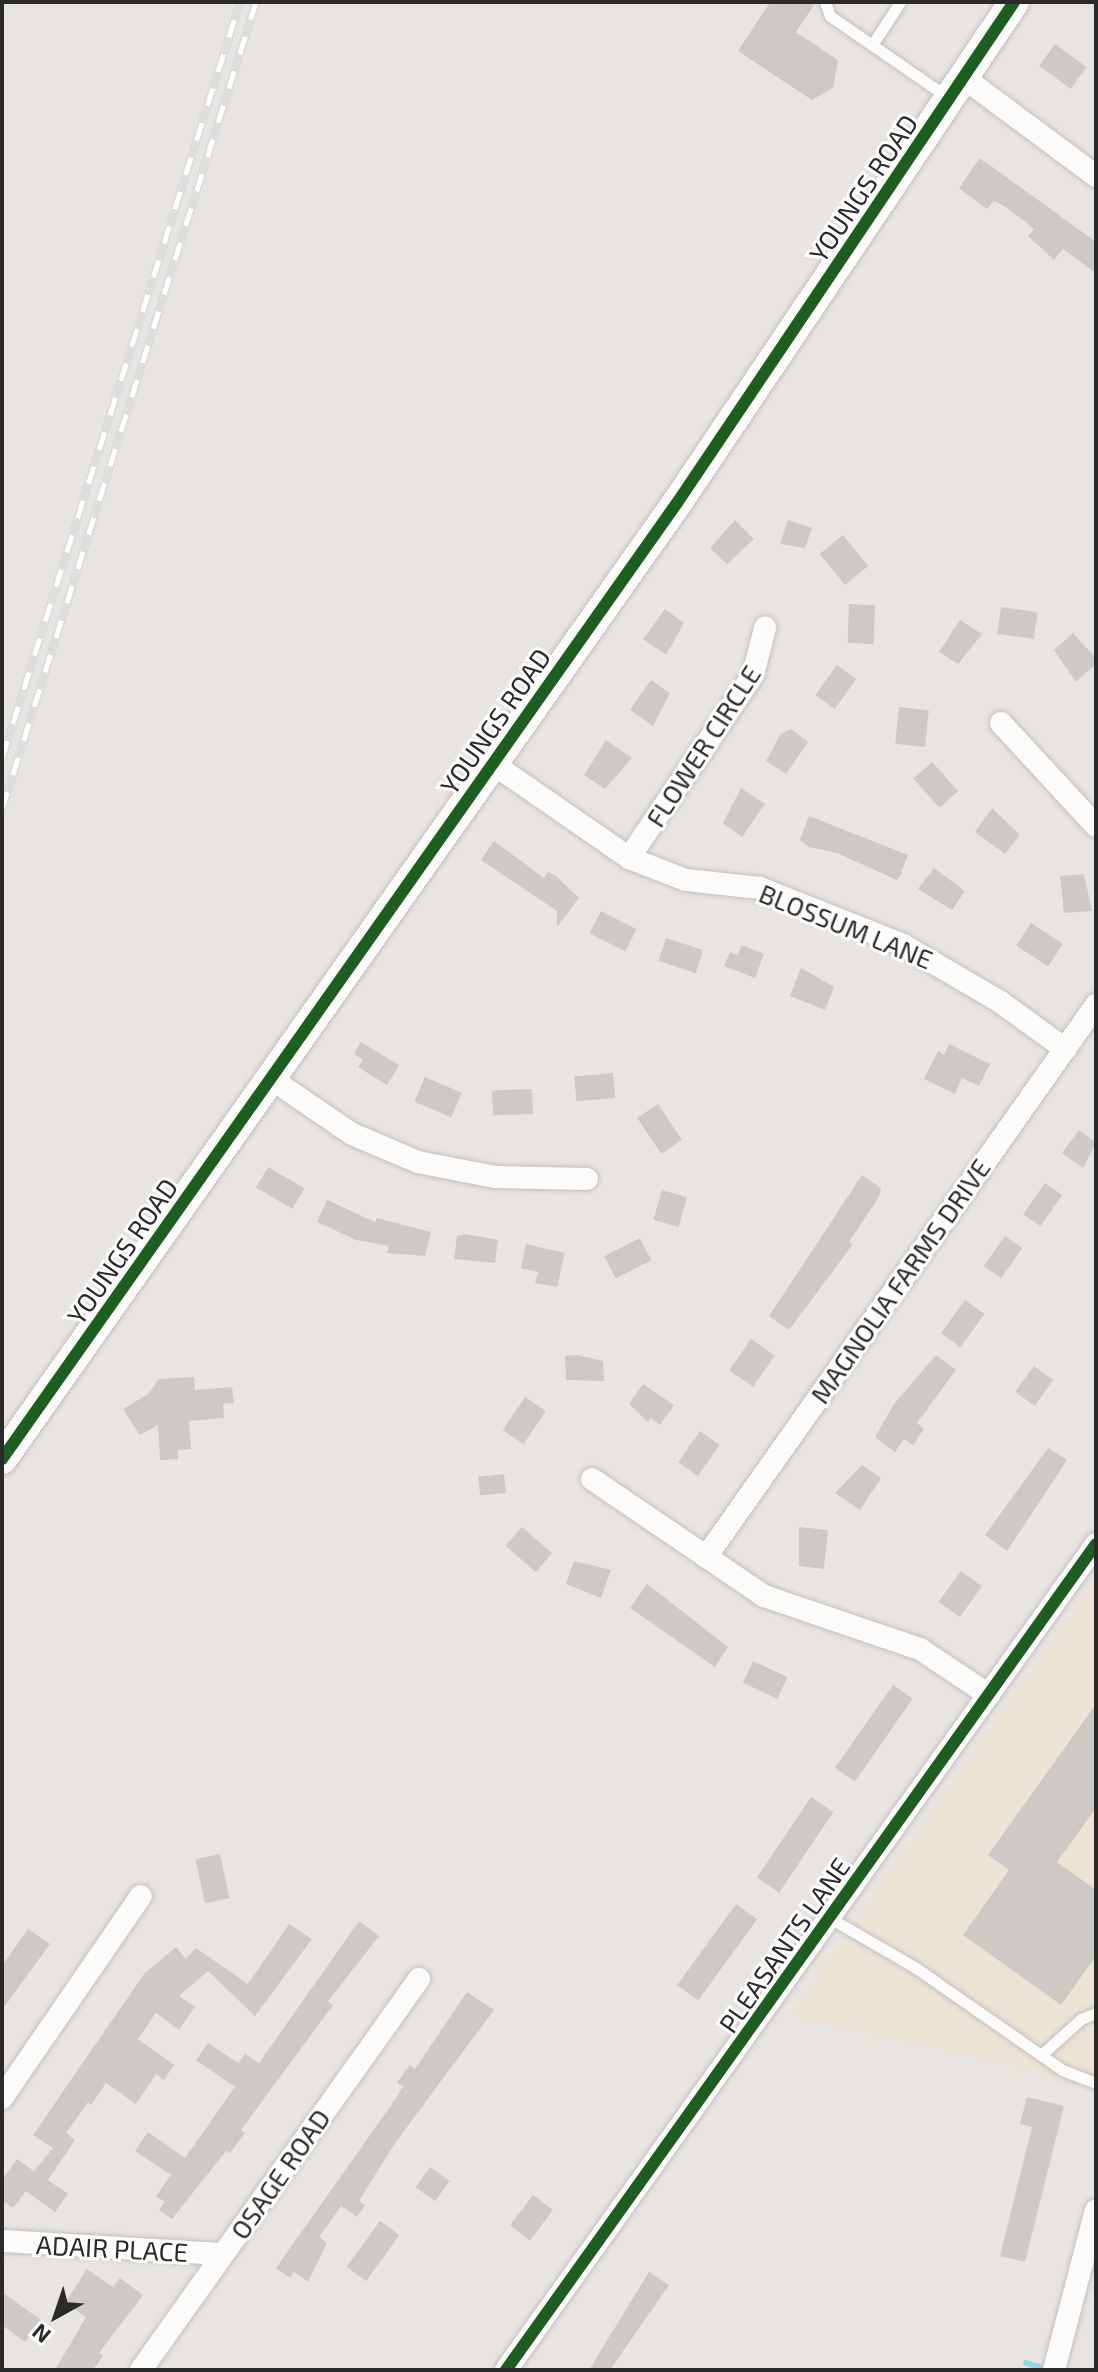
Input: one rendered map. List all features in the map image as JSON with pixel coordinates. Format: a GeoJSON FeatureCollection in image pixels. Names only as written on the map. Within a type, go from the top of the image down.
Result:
{"type":"FeatureCollection","features":[{"type":"Feature","properties":{"kind":"street","name":"YOUNGS ROAD"},"geometry":{"type":"LineString","coordinates":[[2,1459],[677,503],[1014,2]]}},
{"type":"Feature","properties":{"kind":"street"},"geometry":{"type":"LineString","coordinates":[[957,88],[1096,176]]}},
{"type":"Feature","properties":{"kind":"street","name":"FLOWER CIRCLE"},"geometry":{"type":"LineString","coordinates":[[629,858],[753,675],[765,628]]}},
{"type":"Feature","properties":{"kind":"street"},"geometry":{"type":"LineString","coordinates":[[1001,723],[1096,826]]}},
{"type":"Feature","properties":{"kind":"street","name":"BLOSSUM LANE"},"geometry":{"type":"LineString","coordinates":[[492,763],[629,858],[686,880],[760,888],[903,945],[999,1001],[1065,1049]]}},
{"type":"Feature","properties":{"kind":"street","name":"MAGNOLIA FARMS DRIVE"},"geometry":{"type":"LineString","coordinates":[[706,1557],[1096,1005]]}},
{"type":"Feature","properties":{"kind":"street"},"geometry":{"type":"LineString","coordinates":[[270,1078],[352,1134],[418,1162],[495,1177],[587,1179]]}},
{"type":"Feature","properties":{"kind":"street"},"geometry":{"type":"LineString","coordinates":[[592,1479],[776,1602],[920,1649],[989,1695]]}},
{"type":"Feature","properties":{"kind":"street","name":"PLEASANTS LANE"},"geometry":{"type":"LineString","coordinates":[[506,2370],[1094,1552]]}},
{"type":"Feature","properties":{"kind":"street"},"geometry":{"type":"LineString","coordinates":[[2,2098],[141,1896]]}},
{"type":"Feature","properties":{"kind":"street","name":"OSAGE ROAD"},"geometry":{"type":"LineString","coordinates":[[141,2370],[419,1979]]}},
{"type":"Feature","properties":{"kind":"street"},"geometry":{"type":"LineString","coordinates":[[1054,2370],[1096,2210]]}},
{"type":"Feature","properties":{"kind":"street","name":"ADAIR PLACE"},"geometry":{"type":"LineString","coordinates":[[2,2241],[223,2254]]}},
{"type":"Feature","properties":{"kind":"lane"},"geometry":{"type":"LineString","coordinates":[[825,2],[830,16],[872,45],[957,88]]}},
{"type":"Feature","properties":{"kind":"lane"},"geometry":{"type":"LineString","coordinates":[[872,45],[900,2]]}},
{"type":"Feature","properties":{"kind":"lane"},"geometry":{"type":"LineString","coordinates":[[830,1918],[916,1968],[1070,2075],[1096,2083]]}},
{"type":"Feature","properties":{"kind":"lane"},"geometry":{"type":"LineString","coordinates":[[1041,2055],[1081,2019],[1096,2013]]}},
{"type":"Feature","properties":{"kind":"shaded area"},"geometry":{"type":"Polygon","coordinates":[[[1096,1581],[1096,2084],[791,2016],[1096,1581]]]}},
{"type":"Feature","properties":{"kind":"building"},"geometry":{"type":"Polygon","coordinates":[[[770,2],[816,2],[796,32],[838,60],[833,88],[812,100],[738,51],[770,2]]]}},
{"type":"Feature","properties":{"kind":"building"},"geometry":{"type":"Polygon","coordinates":[[[1055,44],[1087,67],[1071,89],[1039,66],[1055,44]]]}},
{"type":"Feature","properties":{"kind":"building"},"geometry":{"type":"Polygon","coordinates":[[[980,158],[1096,242],[1096,273],[1063,249],[1054,260],[1028,236],[1034,229],[1006,207],[994,201],[987,209],[959,188],[980,158]]]}},
{"type":"Feature","properties":{"kind":"building"},"geometry":{"type":"Polygon","coordinates":[[[735,520],[754,539],[727,564],[710,548],[735,520]]]}},
{"type":"Feature","properties":{"kind":"building"},"geometry":{"type":"Polygon","coordinates":[[[788,520],[812,528],[805,548],[780,544],[788,520]]]}},
{"type":"Feature","properties":{"kind":"building"},"geometry":{"type":"Polygon","coordinates":[[[843,535],[868,566],[845,585],[820,554],[843,535]]]}},
{"type":"Feature","properties":{"kind":"building"},"geometry":{"type":"Polygon","coordinates":[[[849,604],[875,605],[874,644],[848,643],[849,604]]]}},
{"type":"Feature","properties":{"kind":"building"},"geometry":{"type":"Polygon","coordinates":[[[1001,607],[1038,612],[1034,639],[997,634],[1001,607]]]}},
{"type":"Feature","properties":{"kind":"building"},"geometry":{"type":"Polygon","coordinates":[[[665,609],[684,623],[666,655],[643,639],[665,609]]]}},
{"type":"Feature","properties":{"kind":"building"},"geometry":{"type":"Polygon","coordinates":[[[960,620],[982,634],[958,664],[939,652],[960,620]]]}},
{"type":"Feature","properties":{"kind":"building"},"geometry":{"type":"Polygon","coordinates":[[[1073,633],[1096,658],[1096,664],[1076,682],[1054,650],[1073,633]]]}},
{"type":"Feature","properties":{"kind":"building"},"geometry":{"type":"Polygon","coordinates":[[[837,665],[856,679],[835,709],[815,695],[837,665]]]}},
{"type":"Feature","properties":{"kind":"building"},"geometry":{"type":"Polygon","coordinates":[[[651,680],[670,693],[653,726],[630,710],[651,680]]]}},
{"type":"Feature","properties":{"kind":"building"},"geometry":{"type":"Polygon","coordinates":[[[899,707],[929,710],[925,747],[895,744],[899,707]]]}},
{"type":"Feature","properties":{"kind":"building"},"geometry":{"type":"Polygon","coordinates":[[[791,729],[808,742],[786,774],[766,761],[780,735],[791,729]]]}},
{"type":"Feature","properties":{"kind":"building"},"geometry":{"type":"Polygon","coordinates":[[[606,740],[632,758],[605,789],[584,775],[606,740]]]}},
{"type":"Feature","properties":{"kind":"building"},"geometry":{"type":"Polygon","coordinates":[[[932,762],[958,791],[940,808],[913,779],[932,762]]]}},
{"type":"Feature","properties":{"kind":"building"},"geometry":{"type":"Polygon","coordinates":[[[741,788],[765,804],[742,837],[723,823],[741,788]]]}},
{"type":"Feature","properties":{"kind":"building"},"geometry":{"type":"Polygon","coordinates":[[[992,808],[1020,835],[1005,854],[975,832],[992,808]]]}},
{"type":"Feature","properties":{"kind":"building"},"geometry":{"type":"Polygon","coordinates":[[[809,816],[908,855],[900,876],[897,880],[837,853],[809,847],[800,840],[809,816]]]}},
{"type":"Feature","properties":{"kind":"building"},"geometry":{"type":"Polygon","coordinates":[[[494,841],[544,878],[548,872],[556,876],[579,898],[557,927],[557,911],[481,860],[494,841]]]}},
{"type":"Feature","properties":{"kind":"building"},"geometry":{"type":"Polygon","coordinates":[[[934,868],[965,891],[952,910],[918,889],[934,868]]]}},
{"type":"Feature","properties":{"kind":"building"},"geometry":{"type":"Polygon","coordinates":[[[1084,874],[1092,911],[1064,913],[1060,876],[1084,874]]]}},
{"type":"Feature","properties":{"kind":"building"},"geometry":{"type":"Polygon","coordinates":[[[601,911],[637,929],[625,951],[590,933],[601,911]]]}},
{"type":"Feature","properties":{"kind":"building"},"geometry":{"type":"Polygon","coordinates":[[[1031,923],[1063,944],[1048,966],[1016,946],[1031,923]]]}},
{"type":"Feature","properties":{"kind":"building"},"geometry":{"type":"Polygon","coordinates":[[[666,938],[703,950],[696,973],[659,961],[666,938]]]}},
{"type":"Feature","properties":{"kind":"building"},"geometry":{"type":"Polygon","coordinates":[[[742,945],[764,954],[755,978],[724,966],[730,952],[737,955],[742,945]]]}},
{"type":"Feature","properties":{"kind":"building"},"geometry":{"type":"Polygon","coordinates":[[[801,968],[834,987],[825,1010],[790,996],[801,968]]]}},
{"type":"Feature","properties":{"kind":"building"},"geometry":{"type":"Polygon","coordinates":[[[361,1042],[399,1065],[387,1085],[358,1067],[363,1060],[354,1054],[361,1042]]]}},
{"type":"Feature","properties":{"kind":"building"},"geometry":{"type":"Polygon","coordinates":[[[949,1044],[990,1064],[979,1086],[962,1078],[955,1094],[924,1079],[938,1051],[944,1055],[949,1044]]]}},
{"type":"Feature","properties":{"kind":"building"},"geometry":{"type":"Polygon","coordinates":[[[613,1073],[615,1098],[576,1101],[574,1076],[613,1073]]]}},
{"type":"Feature","properties":{"kind":"building"},"geometry":{"type":"Polygon","coordinates":[[[425,1077],[462,1093],[451,1117],[414,1102],[425,1077]]]}},
{"type":"Feature","properties":{"kind":"building"},"geometry":{"type":"Polygon","coordinates":[[[532,1089],[533,1114],[493,1115],[492,1090],[532,1089]]]}},
{"type":"Feature","properties":{"kind":"building"},"geometry":{"type":"Polygon","coordinates":[[[658,1104],[682,1140],[661,1154],[637,1118],[658,1104]]]}},
{"type":"Feature","properties":{"kind":"building"},"geometry":{"type":"Polygon","coordinates":[[[1079,1130],[1096,1143],[1083,1168],[1062,1153],[1079,1130]]]}},
{"type":"Feature","properties":{"kind":"building"},"geometry":{"type":"Polygon","coordinates":[[[268,1167],[304,1188],[292,1209],[256,1188],[268,1167]]]}},
{"type":"Feature","properties":{"kind":"building"},"geometry":{"type":"Polygon","coordinates":[[[862,1175],[881,1188],[879,1197],[849,1242],[853,1244],[789,1330],[769,1316],[862,1175]]]}},
{"type":"Feature","properties":{"kind":"building"},"geometry":{"type":"Polygon","coordinates":[[[1045,1183],[1062,1195],[1040,1226],[1023,1214],[1045,1183]]]}},
{"type":"Feature","properties":{"kind":"building"},"geometry":{"type":"Polygon","coordinates":[[[662,1190],[687,1197],[678,1227],[653,1220],[662,1190]]]}},
{"type":"Feature","properties":{"kind":"building"},"geometry":{"type":"Polygon","coordinates":[[[327,1200],[375,1222],[377,1218],[431,1232],[425,1256],[387,1253],[389,1246],[356,1240],[317,1222],[327,1200]]]}},
{"type":"Feature","properties":{"kind":"building"},"geometry":{"type":"Polygon","coordinates":[[[466,1234],[498,1240],[495,1263],[454,1259],[457,1236],[466,1234]]]}},
{"type":"Feature","properties":{"kind":"building"},"geometry":{"type":"Polygon","coordinates":[[[1005,1236],[1022,1248],[1001,1278],[984,1266],[1005,1236]]]}},
{"type":"Feature","properties":{"kind":"building"},"geometry":{"type":"Polygon","coordinates":[[[640,1238],[651,1260],[616,1278],[604,1256],[640,1238]]]}},
{"type":"Feature","properties":{"kind":"building"},"geometry":{"type":"Polygon","coordinates":[[[526,1244],[565,1253],[557,1287],[535,1283],[538,1272],[521,1268],[526,1244]]]}},
{"type":"Feature","properties":{"kind":"building"},"geometry":{"type":"Polygon","coordinates":[[[965,1300],[984,1314],[960,1347],[941,1333],[965,1300]]]}},
{"type":"Feature","properties":{"kind":"building"},"geometry":{"type":"Polygon","coordinates":[[[751,1339],[775,1356],[753,1387],[729,1370],[751,1339]]]}},
{"type":"Feature","properties":{"kind":"building"},"geometry":{"type":"Polygon","coordinates":[[[577,1355],[603,1361],[604,1381],[566,1380],[565,1356],[577,1355]]]}},
{"type":"Feature","properties":{"kind":"building"},"geometry":{"type":"Polygon","coordinates":[[[936,1355],[956,1370],[917,1423],[924,1429],[913,1445],[904,1439],[895,1452],[875,1437],[894,1404],[936,1355]]]}},
{"type":"Feature","properties":{"kind":"building"},"geometry":{"type":"Polygon","coordinates":[[[1034,1366],[1053,1380],[1035,1406],[1015,1392],[1034,1366]]]}},
{"type":"Feature","properties":{"kind":"building"},"geometry":{"type":"Polygon","coordinates":[[[194,1377],[195,1390],[232,1387],[234,1403],[223,1404],[224,1418],[189,1421],[191,1449],[178,1450],[178,1459],[160,1460],[158,1425],[140,1435],[123,1409],[148,1394],[159,1379],[194,1377]]]}},
{"type":"Feature","properties":{"kind":"building"},"geometry":{"type":"Polygon","coordinates":[[[643,1384],[674,1405],[660,1425],[650,1418],[648,1422],[629,1404],[643,1384]]]}},
{"type":"Feature","properties":{"kind":"building"},"geometry":{"type":"Polygon","coordinates":[[[525,1397],[546,1411],[523,1444],[503,1430],[525,1397]]]}},
{"type":"Feature","properties":{"kind":"building"},"geometry":{"type":"Polygon","coordinates":[[[700,1431],[720,1445],[698,1476],[678,1462],[700,1431]]]}},
{"type":"Feature","properties":{"kind":"building"},"geometry":{"type":"Polygon","coordinates":[[[1048,1448],[1067,1460],[1007,1551],[985,1535],[1048,1448]]]}},
{"type":"Feature","properties":{"kind":"building"},"geometry":{"type":"Polygon","coordinates":[[[862,1465],[881,1478],[860,1510],[835,1493],[862,1465]]]}},
{"type":"Feature","properties":{"kind":"building"},"geometry":{"type":"Polygon","coordinates":[[[504,1474],[506,1493],[480,1496],[478,1477],[504,1474]]]}},
{"type":"Feature","properties":{"kind":"building"},"geometry":{"type":"Polygon","coordinates":[[[522,1527],[552,1553],[536,1572],[506,1546],[522,1527]]]}},
{"type":"Feature","properties":{"kind":"building"},"geometry":{"type":"Polygon","coordinates":[[[799,1527],[828,1530],[824,1569],[799,1566],[799,1527]]]}},
{"type":"Feature","properties":{"kind":"building"},"geometry":{"type":"Polygon","coordinates":[[[574,1561],[611,1570],[601,1598],[566,1584],[574,1561]]]}},
{"type":"Feature","properties":{"kind":"building"},"geometry":{"type":"Polygon","coordinates":[[[961,1571],[982,1586],[960,1617],[939,1602],[961,1571]]]}},
{"type":"Feature","properties":{"kind":"building"},"geometry":{"type":"Polygon","coordinates":[[[647,1584],[728,1647],[715,1667],[630,1608],[647,1584]]]}},
{"type":"Feature","properties":{"kind":"building"},"geometry":{"type":"Polygon","coordinates":[[[753,1661],[787,1677],[777,1699],[743,1683],[753,1661]]]}},
{"type":"Feature","properties":{"kind":"building"},"geometry":{"type":"Polygon","coordinates":[[[893,1685],[913,1699],[855,1782],[835,1768],[893,1685]]]}},
{"type":"Feature","properties":{"kind":"building"},"geometry":{"type":"Polygon","coordinates":[[[1096,1704],[1096,1808],[1057,1862],[1096,1890],[1096,1956],[1061,2005],[963,1935],[1009,1870],[988,1855],[1096,1704]]]}},
{"type":"Feature","properties":{"kind":"building"},"geometry":{"type":"Polygon","coordinates":[[[811,1797],[833,1812],[779,1893],[757,1877],[811,1797]]]}},
{"type":"Feature","properties":{"kind":"building"},"geometry":{"type":"Polygon","coordinates":[[[220,1854],[229,1898],[205,1903],[196,1859],[220,1854]]]}},
{"type":"Feature","properties":{"kind":"building"},"geometry":{"type":"Polygon","coordinates":[[[736,1904],[757,1919],[698,2000],[677,1985],[736,1904]]]}},
{"type":"Feature","properties":{"kind":"building"},"geometry":{"type":"Polygon","coordinates":[[[359,1921],[379,1936],[328,2001],[333,2005],[241,2130],[245,2133],[230,2153],[226,2151],[172,2219],[159,2210],[165,2202],[156,2196],[171,2175],[135,2151],[148,2132],[185,2158],[235,2087],[196,2060],[208,2043],[238,2063],[245,2054],[259,2063],[359,1921]]]}},
{"type":"Feature","properties":{"kind":"building"},"geometry":{"type":"Polygon","coordinates":[[[289,1924],[312,1939],[255,2016],[208,1971],[179,1996],[195,2007],[179,2030],[156,2013],[138,2039],[174,2065],[164,2080],[156,2074],[136,2104],[106,2083],[91,2105],[88,2102],[66,2133],[75,2140],[48,2180],[68,2194],[55,2212],[26,2191],[13,2208],[2,2200],[2,2180],[17,2159],[34,2171],[53,2148],[33,2135],[144,1974],[176,1947],[186,1959],[196,1948],[248,1984],[289,1924]]]}},
{"type":"Feature","properties":{"kind":"building"},"geometry":{"type":"Polygon","coordinates":[[[28,1929],[50,1944],[2,2010],[2,1966],[28,1929]]]}},
{"type":"Feature","properties":{"kind":"building"},"geometry":{"type":"Polygon","coordinates":[[[467,1992],[494,2010],[395,2143],[359,2201],[365,2205],[357,2217],[341,2206],[319,2237],[327,2243],[308,2282],[294,2272],[290,2278],[276,2268],[397,2097],[403,2086],[397,2083],[410,2065],[415,2069],[467,1992]]]}},
{"type":"Feature","properties":{"kind":"building"},"geometry":{"type":"Polygon","coordinates":[[[1027,2097],[1064,2106],[1025,2262],[1000,2256],[1032,2127],[1020,2124],[1027,2097]]]}},
{"type":"Feature","properties":{"kind":"building"},"geometry":{"type":"Polygon","coordinates":[[[430,2167],[450,2181],[435,2201],[416,2187],[430,2167]]]}},
{"type":"Feature","properties":{"kind":"building"},"geometry":{"type":"Polygon","coordinates":[[[533,2195],[553,2210],[530,2240],[510,2225],[533,2195]]]}},
{"type":"Feature","properties":{"kind":"building"},"geometry":{"type":"Polygon","coordinates":[[[380,2221],[399,2235],[366,2281],[346,2267],[380,2221]]]}},
{"type":"Feature","properties":{"kind":"building"},"geometry":{"type":"Polygon","coordinates":[[[87,2269],[113,2287],[120,2278],[143,2295],[99,2353],[103,2356],[93,2370],[55,2370],[86,2317],[65,2303],[87,2269]]]}},
{"type":"Feature","properties":{"kind":"building"},"geometry":{"type":"Polygon","coordinates":[[[649,2272],[669,2285],[610,2370],[589,2370],[649,2272]]]}},
{"type":"Feature","properties":{"kind":"building"},"geometry":{"type":"Polygon","coordinates":[[[2,2292],[41,2320],[25,2342],[2,2325],[2,2292]]]}},
{"type":"Feature","properties":{"kind":"waterway"},"geometry":{"type":"LineString","coordinates":[[1026,2363],[1039,2367]]}},
{"type":"Feature","properties":{"kind":"railway"},"geometry":{"type":"LineString","coordinates":[[2,758],[240,2]]}},
{"type":"Feature","properties":{"kind":"railway"},"geometry":{"type":"LineString","coordinates":[[2,809],[256,2]]}},
{"type":"Feature","properties":{"kind":"cycle path"},"geometry":{"type":"LineString","coordinates":[[2,1459],[677,503],[1014,2]]}},
{"type":"Feature","properties":{"kind":"cycle path"},"geometry":{"type":"LineString","coordinates":[[506,2370],[1096,1544]]}}]}
